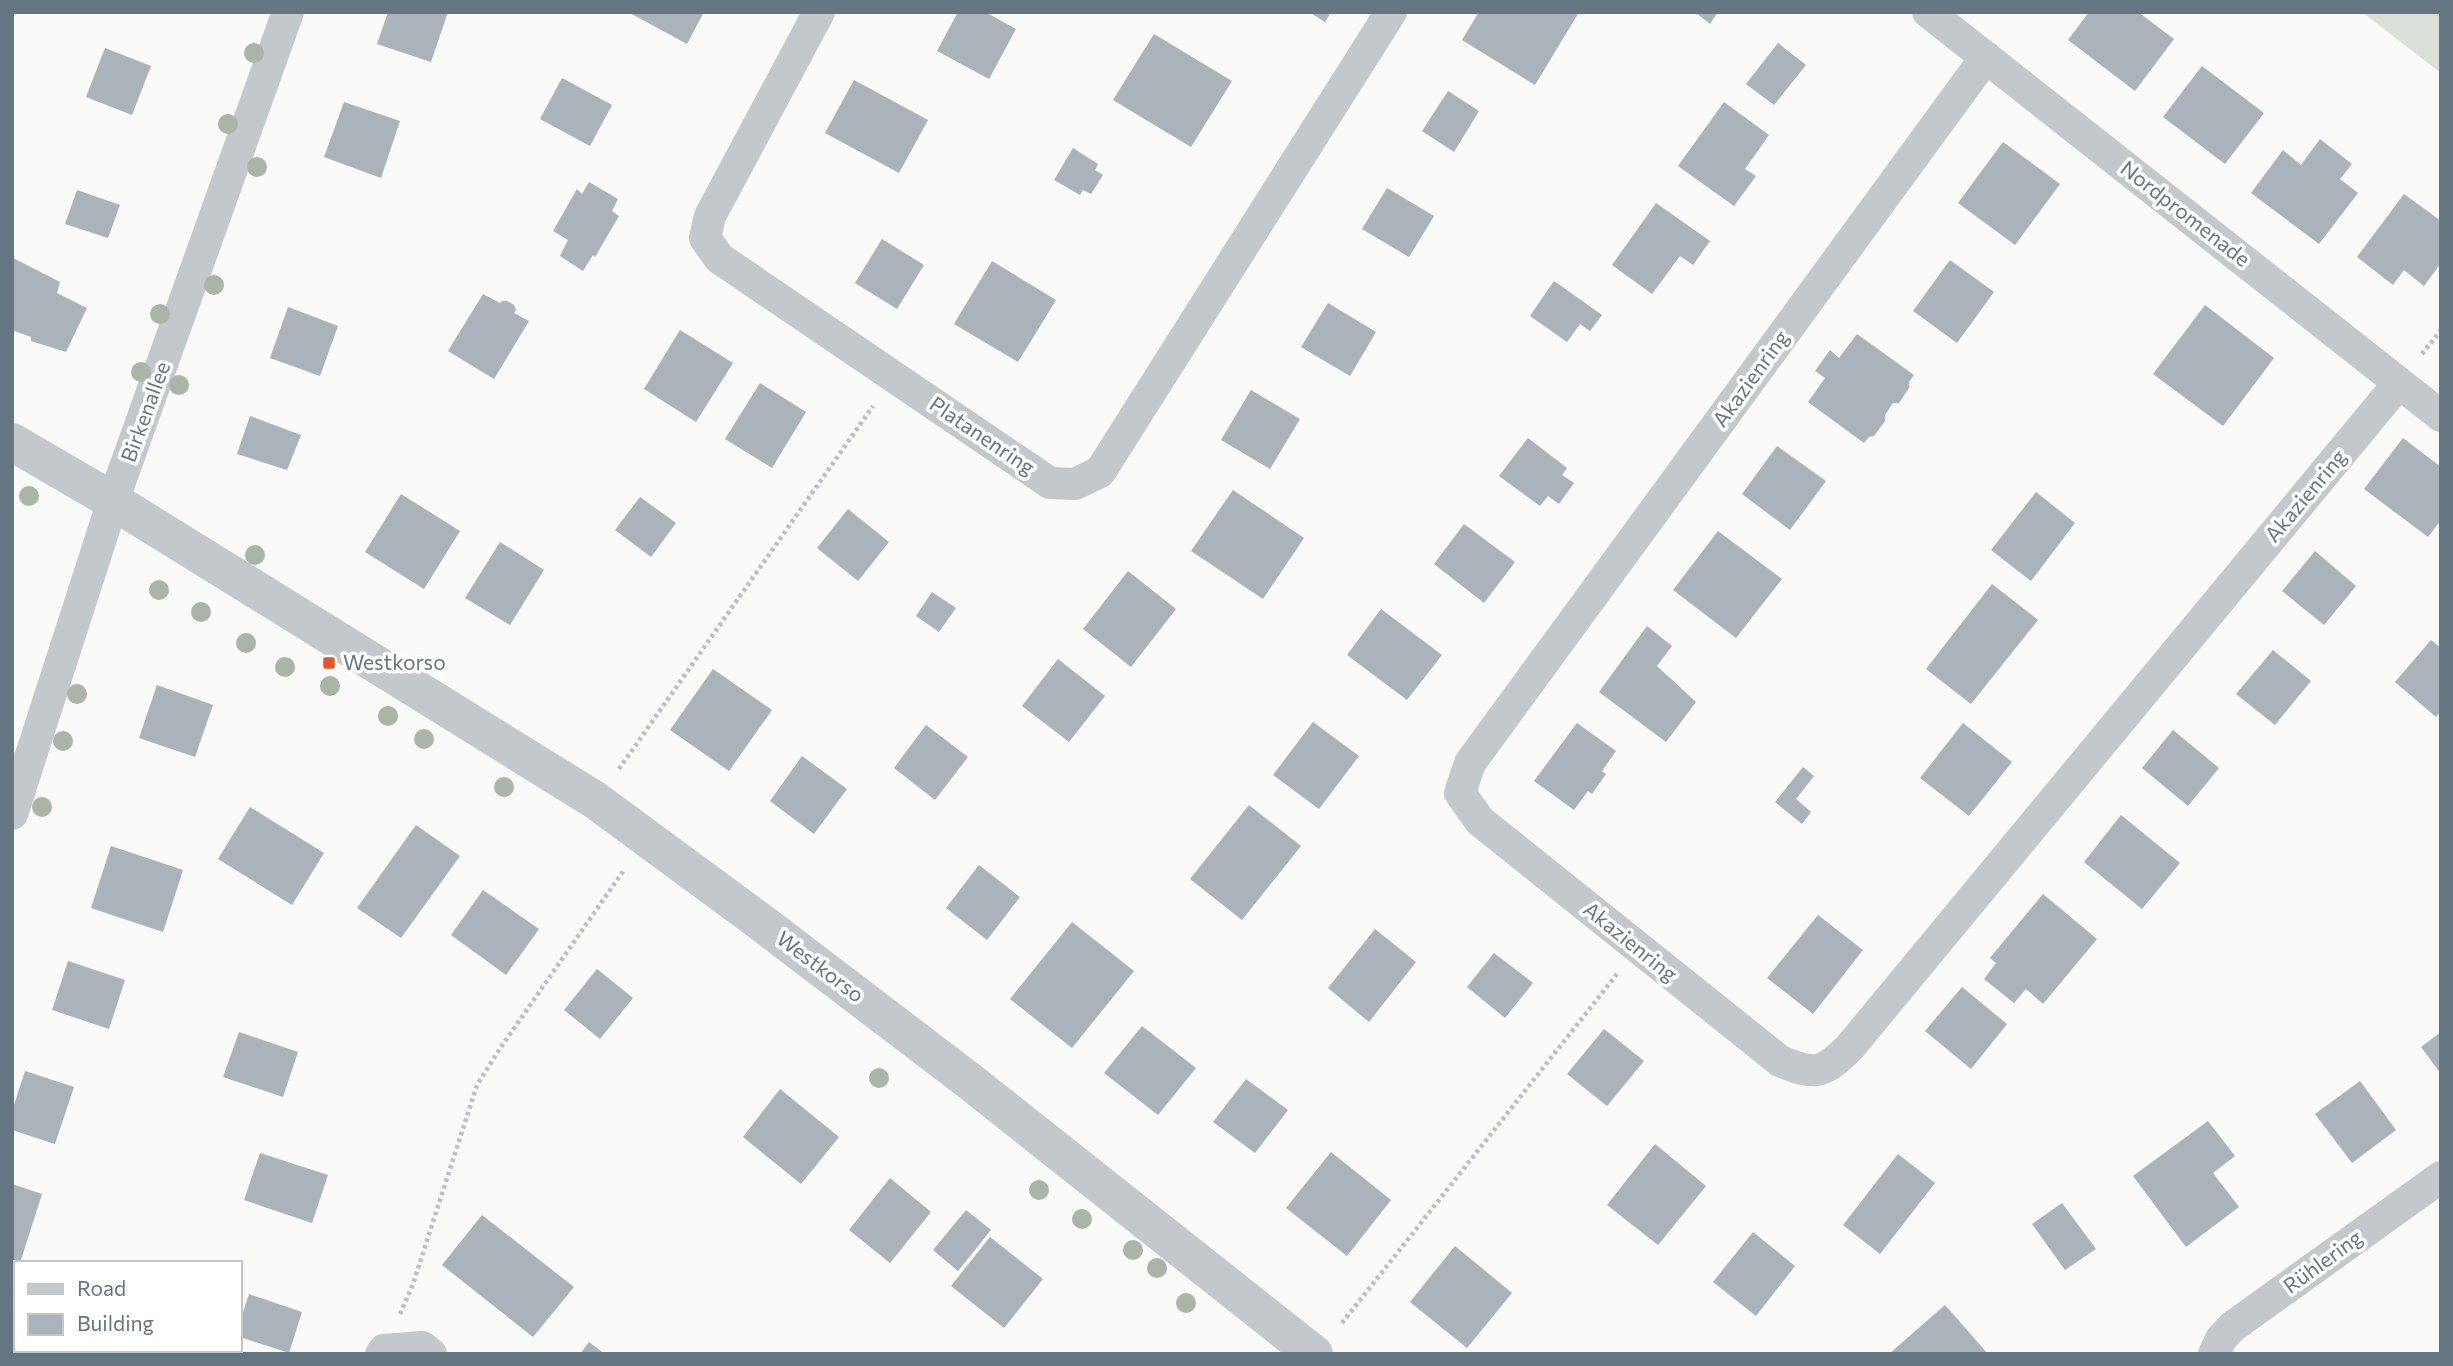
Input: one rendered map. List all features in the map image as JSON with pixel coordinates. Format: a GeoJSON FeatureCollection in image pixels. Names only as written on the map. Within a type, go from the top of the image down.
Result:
{"type":"FeatureCollection","features":[{"type":"Feature","properties":{"kind":"street","name":"Birkenallee"},"geometry":{"type":"LineString","coordinates":[[12,814],[113,501],[288,12]]}},
{"type":"Feature","properties":{"kind":"street","name":"Platanenring"},"geometry":{"type":"LineString","coordinates":[[819,12],[710,216],[705,238],[719,258],[1050,483],[1075,484],[1100,472],[1391,12]]}},
{"type":"Feature","properties":{"kind":"street","name":"Nordpromenade"},"geometry":{"type":"LineString","coordinates":[[1928,12],[2441,416]]}},
{"type":"Feature","properties":{"kind":"street","name":"Akazienring"},"geometry":{"type":"LineString","coordinates":[[1986,57],[1470,763],[1460,793],[1480,821],[1780,1061],[1804,1071],[1830,1067],[1858,1038],[2399,383]]}},
{"type":"Feature","properties":{"kind":"street","name":"Westkorso"},"geometry":{"type":"LineString","coordinates":[[12,442],[113,501],[516,750],[637,830],[968,1080],[1314,1354]]}},
{"type":"Feature","properties":{"kind":"street","name":"Rühlering"},"geometry":{"type":"LineString","coordinates":[[2214,1354],[2221,1339],[2232,1328],[2441,1177]]}},
{"type":"Feature","properties":{"kind":"street"},"geometry":{"type":"LineString","coordinates":[[383,1352],[422,1347],[431,1354]]}},
{"type":"Feature","properties":{"kind":"path"},"geometry":{"type":"LineString","coordinates":[[639,741],[894,376]]}},
{"type":"Feature","properties":{"kind":"path"},"geometry":{"type":"LineString","coordinates":[[383,1352],[413,1284],[477,1085],[611,888]]}},
{"type":"Feature","properties":{"kind":"path"},"geometry":{"type":"LineString","coordinates":[[1342,1323],[1637,948]]}},
{"type":"Feature","properties":{"kind":"shaded area"},"geometry":{"type":"Polygon","coordinates":[[[2362,12],[2441,12],[2441,73],[2362,12]]]}},
{"type":"Feature","properties":{"kind":"building"},"geometry":{"type":"Polygon","coordinates":[[[388,12],[448,12],[431,62],[377,44],[388,12]]]}},
{"type":"Feature","properties":{"kind":"building"},"geometry":{"type":"Polygon","coordinates":[[[628,12],[704,12],[687,44],[628,12]]]}},
{"type":"Feature","properties":{"kind":"building"},"geometry":{"type":"Polygon","coordinates":[[[958,12],[985,12],[1016,29],[989,79],[937,51],[958,12]]]}},
{"type":"Feature","properties":{"kind":"building"},"geometry":{"type":"Polygon","coordinates":[[[1309,12],[1331,12],[1325,22],[1309,12]]]}},
{"type":"Feature","properties":{"kind":"building"},"geometry":{"type":"Polygon","coordinates":[[[1479,12],[1579,12],[1535,85],[1462,40],[1479,12]]]}},
{"type":"Feature","properties":{"kind":"building"},"geometry":{"type":"Polygon","coordinates":[[[1695,12],[1718,12],[1710,24],[1695,12]]]}},
{"type":"Feature","properties":{"kind":"building"},"geometry":{"type":"Polygon","coordinates":[[[2089,12],[2138,12],[2174,39],[2135,91],[2068,40],[2089,12]]]}},
{"type":"Feature","properties":{"kind":"building"},"geometry":{"type":"Polygon","coordinates":[[[1154,34],[1232,81],[1191,147],[1113,100],[1154,34]]]}},
{"type":"Feature","properties":{"kind":"building"},"geometry":{"type":"Polygon","coordinates":[[[1778,43],[1806,65],[1774,105],[1746,84],[1778,43]]]}},
{"type":"Feature","properties":{"kind":"building"},"geometry":{"type":"Polygon","coordinates":[[[105,48],[151,66],[132,115],[86,97],[105,48]]]}},
{"type":"Feature","properties":{"kind":"building"},"geometry":{"type":"Polygon","coordinates":[[[2202,66],[2264,113],[2225,164],[2163,117],[2202,66]]]}},
{"type":"Feature","properties":{"kind":"building"},"geometry":{"type":"Polygon","coordinates":[[[562,78],[612,105],[590,146],[540,119],[562,78]]]}},
{"type":"Feature","properties":{"kind":"building"},"geometry":{"type":"Polygon","coordinates":[[[854,80],[928,120],[899,173],[825,133],[854,80]]]}},
{"type":"Feature","properties":{"kind":"building"},"geometry":{"type":"Polygon","coordinates":[[[1448,91],[1479,111],[1454,152],[1422,131],[1448,91]]]}},
{"type":"Feature","properties":{"kind":"building"},"geometry":{"type":"Polygon","coordinates":[[[344,102],[400,121],[381,178],[324,157],[344,102]]]}},
{"type":"Feature","properties":{"kind":"building"},"geometry":{"type":"Polygon","coordinates":[[[1724,102],[1769,135],[1745,169],[1756,176],[1734,206],[1678,166],[1724,102]]]}},
{"type":"Feature","properties":{"kind":"building"},"geometry":{"type":"Polygon","coordinates":[[[2320,139],[2352,164],[2340,179],[2358,193],[2319,244],[2251,193],[2283,150],[2301,165],[2320,139]]]}},
{"type":"Feature","properties":{"kind":"building"},"geometry":{"type":"Polygon","coordinates":[[[2003,142],[2060,184],[2015,245],[1958,203],[2003,142]]]}},
{"type":"Feature","properties":{"kind":"building"},"geometry":{"type":"Polygon","coordinates":[[[1073,148],[1098,164],[1095,170],[1103,175],[1091,194],[1083,190],[1080,195],[1054,180],[1073,148]]]}},
{"type":"Feature","properties":{"kind":"building"},"geometry":{"type":"Polygon","coordinates":[[[589,182],[618,199],[612,211],[619,216],[595,257],[593,255],[583,271],[560,256],[568,240],[553,231],[577,189],[582,194],[589,182]]]}},
{"type":"Feature","properties":{"kind":"building"},"geometry":{"type":"Polygon","coordinates":[[[1387,188],[1434,216],[1409,257],[1362,229],[1387,188]]]}},
{"type":"Feature","properties":{"kind":"building"},"geometry":{"type":"Polygon","coordinates":[[[77,190],[120,205],[108,238],[65,224],[77,190]]]}},
{"type":"Feature","properties":{"kind":"building"},"geometry":{"type":"Polygon","coordinates":[[[2404,194],[2441,221],[2441,263],[2424,286],[2404,270],[2393,285],[2357,257],[2404,194]]]}},
{"type":"Feature","properties":{"kind":"building"},"geometry":{"type":"Polygon","coordinates":[[[1656,203],[1710,241],[1693,265],[1680,256],[1652,294],[1612,265],[1656,203]]]}},
{"type":"Feature","properties":{"kind":"building"},"geometry":{"type":"Polygon","coordinates":[[[882,239],[924,265],[897,309],[855,283],[882,239]]]}},
{"type":"Feature","properties":{"kind":"building"},"geometry":{"type":"Polygon","coordinates":[[[13,258],[60,282],[57,293],[87,308],[66,352],[31,341],[31,337],[12,330],[13,258]]]}},
{"type":"Feature","properties":{"kind":"building"},"geometry":{"type":"Polygon","coordinates":[[[1950,260],[1994,292],[1957,343],[1913,311],[1950,260]]]}},
{"type":"Feature","properties":{"kind":"building"},"geometry":{"type":"Polygon","coordinates":[[[992,261],[1056,300],[1018,362],[954,324],[992,261]]]}},
{"type":"Feature","properties":{"kind":"building"},"geometry":{"type":"Polygon","coordinates":[[[1554,281],[1602,315],[1590,331],[1580,324],[1567,342],[1530,316],[1554,281]]]}},
{"type":"Feature","properties":{"kind":"building"},"geometry":{"type":"Polygon","coordinates":[[[483,294],[500,303],[507,301],[514,305],[514,313],[529,321],[494,379],[448,351],[483,294]]]}},
{"type":"Feature","properties":{"kind":"building"},"geometry":{"type":"Polygon","coordinates":[[[1328,303],[1376,332],[1350,376],[1301,347],[1328,303]]]}},
{"type":"Feature","properties":{"kind":"building"},"geometry":{"type":"Polygon","coordinates":[[[2205,305],[2274,358],[2223,426],[2153,374],[2205,305]]]}},
{"type":"Feature","properties":{"kind":"building"},"geometry":{"type":"Polygon","coordinates":[[[288,307],[338,326],[320,376],[270,358],[288,307]]]}},
{"type":"Feature","properties":{"kind":"building"},"geometry":{"type":"Polygon","coordinates":[[[680,330],[733,363],[696,422],[644,389],[680,330]]]}},
{"type":"Feature","properties":{"kind":"building"},"geometry":{"type":"Polygon","coordinates":[[[1857,334],[1914,375],[1899,403],[1893,403],[1885,415],[1885,421],[1874,436],[1864,443],[1808,402],[1825,378],[1815,371],[1830,350],[1839,358],[1857,334]]]}},
{"type":"Feature","properties":{"kind":"building"},"geometry":{"type":"Polygon","coordinates":[[[760,383],[806,412],[772,468],[725,439],[760,383]]]}},
{"type":"Feature","properties":{"kind":"building"},"geometry":{"type":"Polygon","coordinates":[[[1251,390],[1300,419],[1270,469],[1221,440],[1251,390]]]}},
{"type":"Feature","properties":{"kind":"building"},"geometry":{"type":"Polygon","coordinates":[[[250,416],[301,435],[287,470],[237,454],[250,416]]]}},
{"type":"Feature","properties":{"kind":"building"},"geometry":{"type":"Polygon","coordinates":[[[1528,438],[1567,468],[1562,475],[1574,483],[1559,504],[1548,496],[1540,506],[1499,476],[1528,438]]]}},
{"type":"Feature","properties":{"kind":"building"},"geometry":{"type":"Polygon","coordinates":[[[2403,438],[2441,467],[2441,520],[2428,537],[2364,489],[2403,438]]]}},
{"type":"Feature","properties":{"kind":"building"},"geometry":{"type":"Polygon","coordinates":[[[1777,446],[1826,481],[1790,530],[1742,494],[1777,446]]]}},
{"type":"Feature","properties":{"kind":"building"},"geometry":{"type":"Polygon","coordinates":[[[1233,490],[1304,538],[1263,599],[1191,551],[1233,490]]]}},
{"type":"Feature","properties":{"kind":"building"},"geometry":{"type":"Polygon","coordinates":[[[2036,492],[2075,523],[2031,581],[1991,550],[2036,492]]]}},
{"type":"Feature","properties":{"kind":"building"},"geometry":{"type":"Polygon","coordinates":[[[401,494],[460,531],[424,589],[365,552],[401,494]]]}},
{"type":"Feature","properties":{"kind":"building"},"geometry":{"type":"Polygon","coordinates":[[[640,497],[676,523],[651,557],[615,530],[640,497]]]}},
{"type":"Feature","properties":{"kind":"building"},"geometry":{"type":"Polygon","coordinates":[[[848,509],[889,542],[858,581],[817,548],[848,509]]]}},
{"type":"Feature","properties":{"kind":"building"},"geometry":{"type":"Polygon","coordinates":[[[1464,524],[1515,562],[1484,603],[1434,564],[1464,524]]]}},
{"type":"Feature","properties":{"kind":"building"},"geometry":{"type":"Polygon","coordinates":[[[1718,531],[1782,579],[1736,638],[1673,590],[1718,531]]]}},
{"type":"Feature","properties":{"kind":"building"},"geometry":{"type":"Polygon","coordinates":[[[500,542],[544,570],[510,625],[465,598],[500,542]]]}},
{"type":"Feature","properties":{"kind":"building"},"geometry":{"type":"Polygon","coordinates":[[[2315,551],[2356,586],[2324,625],[2282,591],[2315,551]]]}},
{"type":"Feature","properties":{"kind":"building"},"geometry":{"type":"Polygon","coordinates":[[[1128,571],[1176,609],[1131,667],[1083,629],[1128,571]]]}},
{"type":"Feature","properties":{"kind":"building"},"geometry":{"type":"Polygon","coordinates":[[[1992,584],[2038,620],[1971,704],[1926,669],[1992,584]]]}},
{"type":"Feature","properties":{"kind":"building"},"geometry":{"type":"Polygon","coordinates":[[[932,592],[956,608],[939,632],[916,616],[932,592]]]}},
{"type":"Feature","properties":{"kind":"building"},"geometry":{"type":"Polygon","coordinates":[[[1381,609],[1442,655],[1407,700],[1347,655],[1381,609]]]}},
{"type":"Feature","properties":{"kind":"building"},"geometry":{"type":"Polygon","coordinates":[[[1647,626],[1672,646],[1657,666],[1696,702],[1666,742],[1599,692],[1647,626]]]}},
{"type":"Feature","properties":{"kind":"building"},"geometry":{"type":"Polygon","coordinates":[[[2431,640],[2441,648],[2441,711],[2436,717],[2395,682],[2431,640]]]}},
{"type":"Feature","properties":{"kind":"building"},"geometry":{"type":"Polygon","coordinates":[[[2273,650],[2311,681],[2275,725],[2236,694],[2273,650]]]}},
{"type":"Feature","properties":{"kind":"building"},"geometry":{"type":"Polygon","coordinates":[[[1058,659],[1105,696],[1069,742],[1022,706],[1058,659]]]}},
{"type":"Feature","properties":{"kind":"building"},"geometry":{"type":"Polygon","coordinates":[[[713,669],[772,710],[729,771],[670,730],[713,669]]]}},
{"type":"Feature","properties":{"kind":"building"},"geometry":{"type":"Polygon","coordinates":[[[157,685],[213,705],[195,757],[139,738],[157,685]]]}},
{"type":"Feature","properties":{"kind":"building"},"geometry":{"type":"Polygon","coordinates":[[[1313,722],[1359,756],[1319,809],[1273,775],[1313,722]]]}},
{"type":"Feature","properties":{"kind":"building"},"geometry":{"type":"Polygon","coordinates":[[[1577,723],[1616,751],[1602,771],[1606,774],[1592,794],[1588,791],[1574,810],[1534,781],[1577,723]]]}},
{"type":"Feature","properties":{"kind":"building"},"geometry":{"type":"Polygon","coordinates":[[[1963,723],[2012,762],[1969,816],[1920,778],[1963,723]]]}},
{"type":"Feature","properties":{"kind":"building"},"geometry":{"type":"Polygon","coordinates":[[[926,725],[968,757],[935,800],[894,768],[926,725]]]}},
{"type":"Feature","properties":{"kind":"building"},"geometry":{"type":"Polygon","coordinates":[[[2173,730],[2219,768],[2188,806],[2142,768],[2173,730]]]}},
{"type":"Feature","properties":{"kind":"building"},"geometry":{"type":"Polygon","coordinates":[[[802,756],[847,789],[814,834],[770,801],[802,756]]]}},
{"type":"Feature","properties":{"kind":"building"},"geometry":{"type":"Polygon","coordinates":[[[1803,767],[1814,776],[1796,799],[1811,812],[1802,824],[1775,802],[1803,767]]]}},
{"type":"Feature","properties":{"kind":"building"},"geometry":{"type":"Polygon","coordinates":[[[1249,805],[1301,846],[1242,920],[1190,879],[1249,805]]]}},
{"type":"Feature","properties":{"kind":"building"},"geometry":{"type":"Polygon","coordinates":[[[250,807],[324,853],[292,905],[218,859],[250,807]]]}},
{"type":"Feature","properties":{"kind":"building"},"geometry":{"type":"Polygon","coordinates":[[[2121,815],[2180,863],[2142,909],[2084,862],[2121,815]]]}},
{"type":"Feature","properties":{"kind":"building"},"geometry":{"type":"Polygon","coordinates":[[[416,825],[460,856],[401,938],[357,908],[416,825]]]}},
{"type":"Feature","properties":{"kind":"building"},"geometry":{"type":"Polygon","coordinates":[[[111,846],[183,870],[163,932],[91,908],[111,846]]]}},
{"type":"Feature","properties":{"kind":"building"},"geometry":{"type":"Polygon","coordinates":[[[979,865],[1020,897],[987,940],[946,908],[979,865]]]}},
{"type":"Feature","properties":{"kind":"building"},"geometry":{"type":"Polygon","coordinates":[[[483,890],[539,929],[506,975],[451,935],[483,890]]]}},
{"type":"Feature","properties":{"kind":"building"},"geometry":{"type":"Polygon","coordinates":[[[2043,894],[2097,939],[2043,1004],[2026,989],[2014,1003],[1984,979],[1996,963],[1990,958],[2043,894]]]}},
{"type":"Feature","properties":{"kind":"building"},"geometry":{"type":"Polygon","coordinates":[[[1818,915],[1863,950],[1813,1014],[1767,978],[1818,915]]]}},
{"type":"Feature","properties":{"kind":"building"},"geometry":{"type":"Polygon","coordinates":[[[1072,922],[1134,971],[1072,1048],[1010,999],[1072,922]]]}},
{"type":"Feature","properties":{"kind":"building"},"geometry":{"type":"Polygon","coordinates":[[[1375,929],[1416,962],[1369,1022],[1328,988],[1375,929]]]}},
{"type":"Feature","properties":{"kind":"building"},"geometry":{"type":"Polygon","coordinates":[[[1494,953],[1533,983],[1505,1018],[1467,987],[1494,953]]]}},
{"type":"Feature","properties":{"kind":"building"},"geometry":{"type":"Polygon","coordinates":[[[68,961],[125,980],[109,1029],[52,1010],[68,961]]]}},
{"type":"Feature","properties":{"kind":"building"},"geometry":{"type":"Polygon","coordinates":[[[597,969],[633,998],[600,1039],[564,1010],[597,969]]]}},
{"type":"Feature","properties":{"kind":"building"},"geometry":{"type":"Polygon","coordinates":[[[1962,987],[2007,1024],[1971,1069],[1925,1031],[1962,987]]]}},
{"type":"Feature","properties":{"kind":"building"},"geometry":{"type":"Polygon","coordinates":[[[1142,1026],[1196,1068],[1158,1115],[1104,1073],[1142,1026]]]}},
{"type":"Feature","properties":{"kind":"building"},"geometry":{"type":"Polygon","coordinates":[[[1604,1029],[1644,1061],[1607,1106],[1567,1074],[1604,1029]]]}},
{"type":"Feature","properties":{"kind":"building"},"geometry":{"type":"Polygon","coordinates":[[[239,1032],[298,1052],[283,1097],[223,1077],[239,1032]]]}},
{"type":"Feature","properties":{"kind":"building"},"geometry":{"type":"Polygon","coordinates":[[[2441,1032],[2441,1074],[2421,1047],[2441,1032]]]}},
{"type":"Feature","properties":{"kind":"building"},"geometry":{"type":"Polygon","coordinates":[[[25,1071],[74,1087],[55,1144],[12,1130],[12,1111],[25,1071]]]}},
{"type":"Feature","properties":{"kind":"building"},"geometry":{"type":"Polygon","coordinates":[[[1246,1079],[1288,1110],[1255,1153],[1213,1122],[1246,1079]]]}},
{"type":"Feature","properties":{"kind":"building"},"geometry":{"type":"Polygon","coordinates":[[[2360,1081],[2396,1130],[2352,1163],[2315,1114],[2360,1081]]]}},
{"type":"Feature","properties":{"kind":"building"},"geometry":{"type":"Polygon","coordinates":[[[780,1089],[839,1137],[801,1184],[743,1137],[780,1089]]]}},
{"type":"Feature","properties":{"kind":"building"},"geometry":{"type":"Polygon","coordinates":[[[2208,1121],[2235,1156],[2213,1173],[2239,1207],[2186,1247],[2133,1176],[2208,1121]]]}},
{"type":"Feature","properties":{"kind":"building"},"geometry":{"type":"Polygon","coordinates":[[[1655,1144],[1706,1186],[1658,1245],[1607,1205],[1655,1144]]]}},
{"type":"Feature","properties":{"kind":"building"},"geometry":{"type":"Polygon","coordinates":[[[1331,1152],[1391,1200],[1347,1256],[1286,1208],[1331,1152]]]}},
{"type":"Feature","properties":{"kind":"building"},"geometry":{"type":"Polygon","coordinates":[[[260,1153],[328,1175],[312,1223],[244,1200],[260,1153]]]}},
{"type":"Feature","properties":{"kind":"building"},"geometry":{"type":"Polygon","coordinates":[[[1898,1154],[1935,1183],[1880,1254],[1843,1225],[1898,1154]]]}},
{"type":"Feature","properties":{"kind":"building"},"geometry":{"type":"Polygon","coordinates":[[[890,1178],[931,1212],[890,1263],[849,1230],[890,1178]]]}},
{"type":"Feature","properties":{"kind":"building"},"geometry":{"type":"Polygon","coordinates":[[[12,1184],[42,1194],[21,1261],[14,1261],[12,1266],[12,1184]]]}},
{"type":"Feature","properties":{"kind":"building"},"geometry":{"type":"Polygon","coordinates":[[[2062,1203],[2096,1249],[2065,1270],[2032,1224],[2062,1203]]]}},
{"type":"Feature","properties":{"kind":"building"},"geometry":{"type":"Polygon","coordinates":[[[966,1210],[991,1230],[958,1271],[933,1250],[966,1210]]]}},
{"type":"Feature","properties":{"kind":"building"},"geometry":{"type":"Polygon","coordinates":[[[482,1215],[574,1287],[533,1337],[442,1265],[482,1215]]]}},
{"type":"Feature","properties":{"kind":"building"},"geometry":{"type":"Polygon","coordinates":[[[1753,1232],[1795,1266],[1756,1316],[1713,1282],[1753,1232]]]}},
{"type":"Feature","properties":{"kind":"building"},"geometry":{"type":"Polygon","coordinates":[[[990,1237],[1043,1279],[1004,1328],[951,1286],[990,1237]]]}},
{"type":"Feature","properties":{"kind":"building"},"geometry":{"type":"Polygon","coordinates":[[[1455,1246],[1512,1293],[1467,1348],[1410,1302],[1455,1246]]]}},
{"type":"Feature","properties":{"kind":"building"},"geometry":{"type":"Polygon","coordinates":[[[249,1294],[302,1312],[289,1353],[242,1338],[242,1315],[249,1294]]]}},
{"type":"Feature","properties":{"kind":"building"},"geometry":{"type":"Polygon","coordinates":[[[1945,1305],[1988,1354],[1889,1354],[1945,1305]]]}},
{"type":"Feature","properties":{"kind":"building"},"geometry":{"type":"Polygon","coordinates":[[[589,1342],[605,1354],[580,1354],[589,1342]]]}},
{"type":"Feature","properties":{"kind":"place","name":"Westkorso"},"geometry":{"type":"Point","coordinates":[329,663]}}]}
